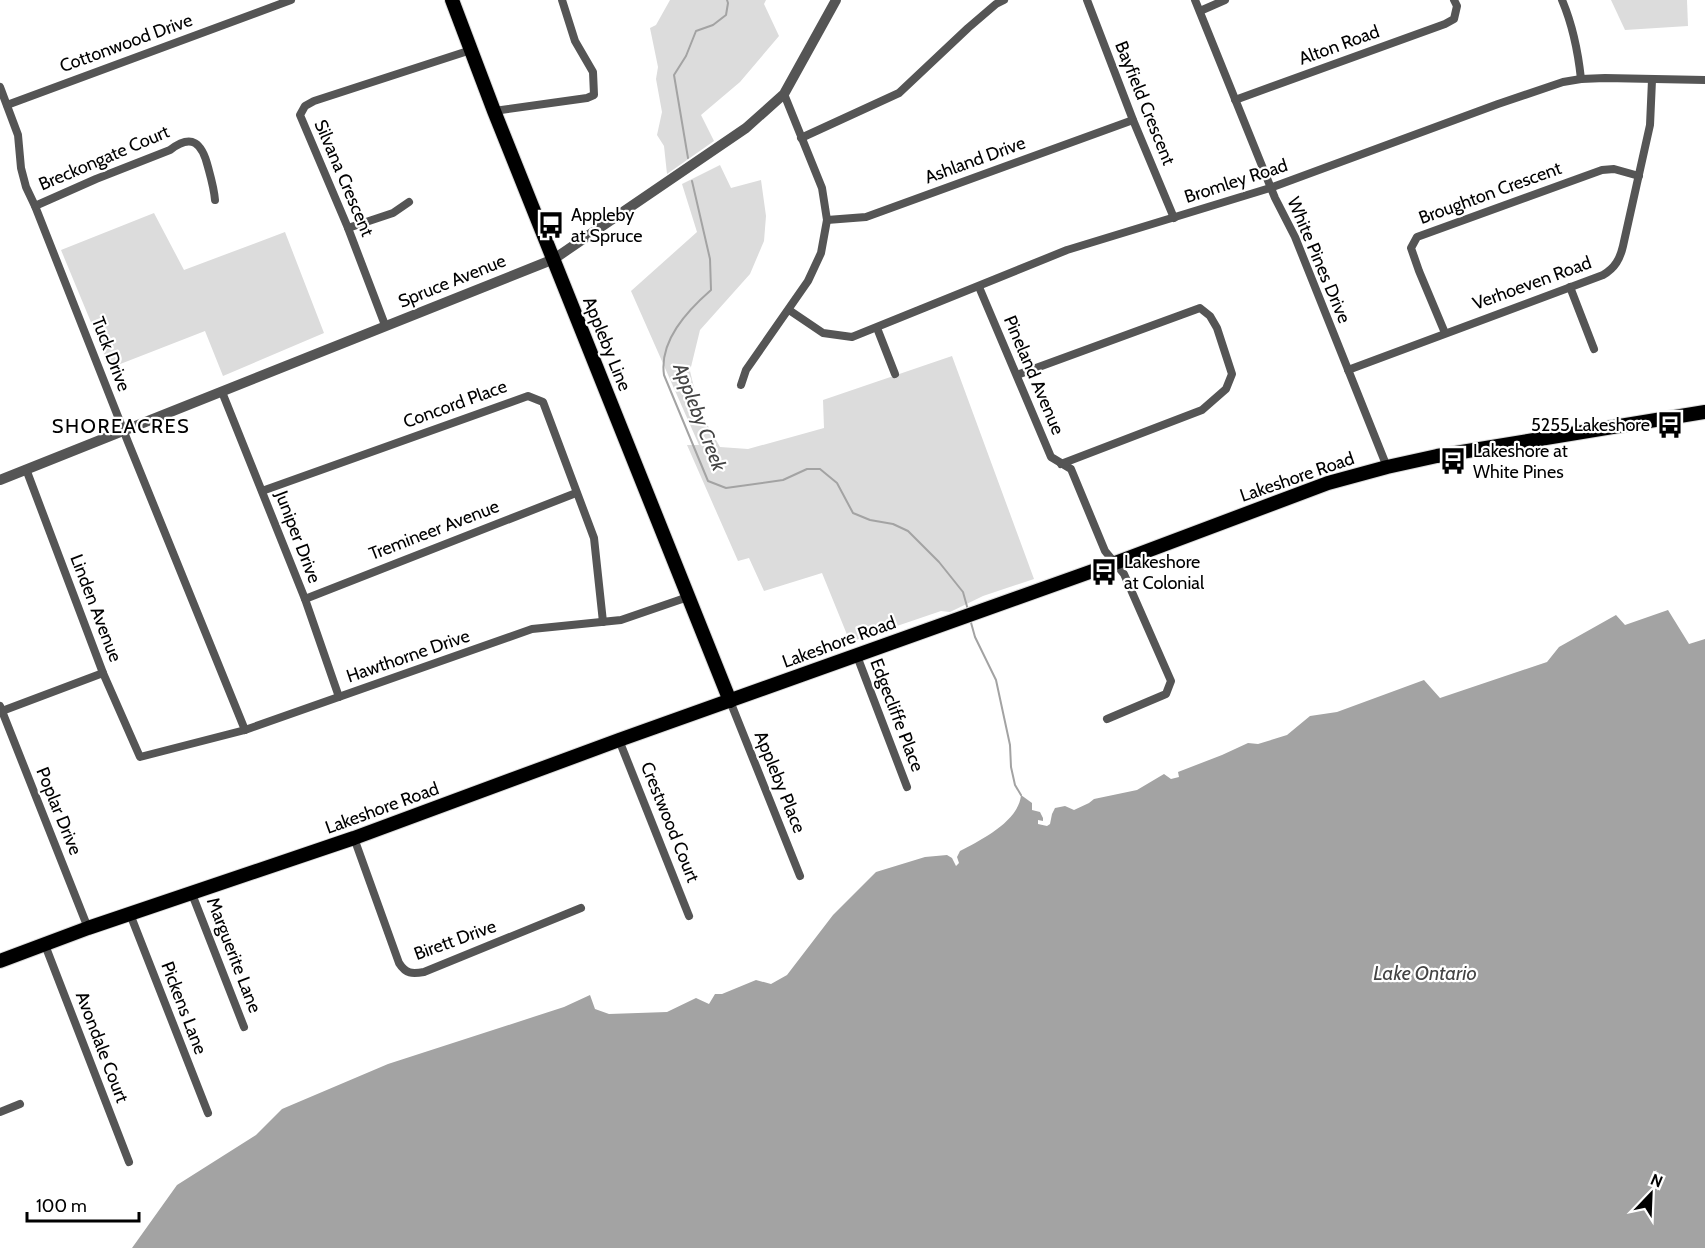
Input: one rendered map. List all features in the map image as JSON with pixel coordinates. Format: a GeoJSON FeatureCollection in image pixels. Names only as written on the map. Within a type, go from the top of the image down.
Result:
{"type":"FeatureCollection","features":[{"type":"Feature","properties":{"kind":"main road","name":"Appleby Line"},"geometry":{"type":"LineString","coordinates":[[452,0],[494,111],[730,701]]}},
{"type":"Feature","properties":{"kind":"main road","name":"Lakeshore Road"},"geometry":{"type":"LineString","coordinates":[[0,961],[88,928],[354,838],[957,618],[1115,563],[1328,483],[1387,467],[1467,451],[1705,412]]}},
{"type":"Feature","properties":{"kind":"street","name":"Cottonwood Drive"},"geometry":{"type":"LineString","coordinates":[[7,105],[291,0]]}},
{"type":"Feature","properties":{"kind":"street"},"geometry":{"type":"LineString","coordinates":[[494,111],[594,95],[592,72],[575,41],[562,0]]}},
{"type":"Feature","properties":{"kind":"street","name":"Spruce Avenue"},"geometry":{"type":"LineString","coordinates":[[0,480],[554,259],[746,128],[784,94],[836,0]]}},
{"type":"Feature","properties":{"kind":"street"},"geometry":{"type":"LineString","coordinates":[[801,138],[899,93],[975,22],[1004,0]]}},
{"type":"Feature","properties":{"kind":"street","name":"Bayfield Crescent"},"geometry":{"type":"LineString","coordinates":[[1087,0],[1174,218]]}},
{"type":"Feature","properties":{"kind":"street","name":"White Pines Drive"},"geometry":{"type":"LineString","coordinates":[[1195,0],[1270,188],[1294,237],[1387,467]]}},
{"type":"Feature","properties":{"kind":"street"},"geometry":{"type":"LineString","coordinates":[[1200,11],[1225,0]]}},
{"type":"Feature","properties":{"kind":"street","name":"Alton Road"},"geometry":{"type":"LineString","coordinates":[[1235,100],[1445,24],[1454,19],[1457,6],[1454,0]]}},
{"type":"Feature","properties":{"kind":"street"},"geometry":{"type":"LineString","coordinates":[[1562,0],[1572,26],[1581,79]]}},
{"type":"Feature","properties":{"kind":"street","name":"Silvana Crescent"},"geometry":{"type":"LineString","coordinates":[[386,325],[300,115],[305,106],[314,101],[471,50]]}},
{"type":"Feature","properties":{"kind":"street","name":"Bromley Road"},"geometry":{"type":"LineString","coordinates":[[789,310],[823,333],[852,337],[1067,250],[1270,188],[1563,82],[1605,78],[1705,80]]}},
{"type":"Feature","properties":{"kind":"street","name":"Verhoeven Road"},"geometry":{"type":"LineString","coordinates":[[1348,370],[1609,271],[1620,258],[1639,176],[1650,125],[1652,80]]}},
{"type":"Feature","properties":{"kind":"street","name":"Tuck Drive"},"geometry":{"type":"LineString","coordinates":[[0,87],[18,135],[21,168],[26,187],[244,730]]}},
{"type":"Feature","properties":{"kind":"street"},"geometry":{"type":"LineString","coordinates":[[741,385],[746,370],[808,281],[821,253],[827,220],[822,188],[784,94]]}},
{"type":"Feature","properties":{"kind":"street","name":"Ashland Drive"},"geometry":{"type":"LineString","coordinates":[[827,220],[866,217],[1133,120]]}},
{"type":"Feature","properties":{"kind":"street","name":"Breckongate Court"},"geometry":{"type":"LineString","coordinates":[[35,206],[170,150],[179,144],[191,141],[201,147],[205,153],[215,200]]}},
{"type":"Feature","properties":{"kind":"street","name":"Broughton Crescent"},"geometry":{"type":"LineString","coordinates":[[1445,333],[1411,248],[1417,237],[1602,170],[1614,169],[1639,176]]}},
{"type":"Feature","properties":{"kind":"street"},"geometry":{"type":"LineString","coordinates":[[348,228],[393,213],[409,202]]}},
{"type":"Feature","properties":{"kind":"street","name":"Pineland Avenue"},"geometry":{"type":"LineString","coordinates":[[979,287],[1051,456],[1071,468],[1105,551],[1124,574],[1171,681],[1166,694],[1107,719]]}},
{"type":"Feature","properties":{"kind":"street"},"geometry":{"type":"LineString","coordinates":[[1570,287],[1594,349]]}},
{"type":"Feature","properties":{"kind":"street"},"geometry":{"type":"LineString","coordinates":[[1017,375],[1200,308],[1210,316],[1217,328],[1232,374],[1226,389],[1202,410],[1061,464]]}},
{"type":"Feature","properties":{"kind":"street"},"geometry":{"type":"LineString","coordinates":[[877,328],[895,374]]}},
{"type":"Feature","properties":{"kind":"street","name":"Juniper Drive"},"geometry":{"type":"LineString","coordinates":[[222,392],[304,598],[339,697]]}},
{"type":"Feature","properties":{"kind":"street","name":"Concord Place"},"geometry":{"type":"LineString","coordinates":[[262,491],[528,396],[543,402],[594,538],[603,622]]}},
{"type":"Feature","properties":{"kind":"street","name":"Linden Avenue"},"geometry":{"type":"LineString","coordinates":[[26,469],[103,673],[140,757]]}},
{"type":"Feature","properties":{"kind":"street","name":"Tremineer Avenue"},"geometry":{"type":"LineString","coordinates":[[304,598],[576,493]]}},
{"type":"Feature","properties":{"kind":"street","name":"Hawthorne Drive"},"geometry":{"type":"LineString","coordinates":[[140,757],[244,730],[532,629],[630,618],[688,597]]}},
{"type":"Feature","properties":{"kind":"street","name":"Edgecliffe Place"},"geometry":{"type":"LineString","coordinates":[[857,656],[907,787]]}},
{"type":"Feature","properties":{"kind":"street"},"geometry":{"type":"LineString","coordinates":[[1,709],[103,673]]}},
{"type":"Feature","properties":{"kind":"street","name":"Appleby Place"},"geometry":{"type":"LineString","coordinates":[[730,701],[800,876]]}},
{"type":"Feature","properties":{"kind":"street","name":"Poplar Drive"},"geometry":{"type":"LineString","coordinates":[[1,709],[88,928]]}},
{"type":"Feature","properties":{"kind":"street","name":"Crestwood Court"},"geometry":{"type":"LineString","coordinates":[[620,740],[689,916]]}},
{"type":"Feature","properties":{"kind":"street","name":"Birett Drive"},"geometry":{"type":"LineString","coordinates":[[354,838],[399,963],[411,974],[424,972],[581,908]]}},
{"type":"Feature","properties":{"kind":"street","name":"Marguerite Lane"},"geometry":{"type":"LineString","coordinates":[[192,894],[244,1027]]}},
{"type":"Feature","properties":{"kind":"street","name":"Pickens Lane"},"geometry":{"type":"LineString","coordinates":[[130,914],[208,1113]]}},
{"type":"Feature","properties":{"kind":"street","name":"Avondale Court"},"geometry":{"type":"LineString","coordinates":[[45,945],[129,1162]]}},
{"type":"Feature","properties":{"kind":"street"},"geometry":{"type":"LineString","coordinates":[[0,1112],[20,1104]]}},
{"type":"Feature","properties":{"kind":"shaded area"},"geometry":{"type":"Polygon","coordinates":[[[670,0],[766,0],[764,4],[779,36],[740,82],[701,115],[714,141],[667,174],[664,146],[657,135],[662,112],[656,79],[658,67],[650,28],[656,25],[670,0]]]}},
{"type":"Feature","properties":{"kind":"shaded area"},"geometry":{"type":"Polygon","coordinates":[[[1611,0],[1687,0],[1688,26],[1625,30],[1611,0]]]}},
{"type":"Feature","properties":{"kind":"shaded area"},"geometry":{"type":"Polygon","coordinates":[[[720,165],[731,188],[761,180],[766,216],[764,241],[750,274],[700,330],[690,371],[700,412],[720,447],[748,449],[824,428],[823,400],[952,356],[1034,579],[983,596],[950,612],[941,611],[850,642],[822,573],[764,591],[749,558],[738,561],[687,445],[699,445],[631,291],[697,232],[682,184],[720,165]]]}},
{"type":"Feature","properties":{"kind":"shaded area"},"geometry":{"type":"Polygon","coordinates":[[[154,213],[184,270],[285,232],[324,333],[223,376],[205,331],[110,368],[61,250],[154,213]]]}},
{"type":"Feature","properties":{"kind":"water","name":"Lake Ontario"},"geometry":{"type":"Polygon","coordinates":[[[1668,610],[1689,644],[1705,639],[1705,1248],[132,1248],[177,1185],[256,1135],[282,1109],[388,1064],[564,1007],[590,995],[595,1009],[609,1014],[667,1012],[696,998],[709,1004],[715,994],[722,994],[756,980],[771,984],[787,975],[833,915],[876,872],[925,857],[947,855],[952,858],[956,866],[959,863],[957,857],[960,851],[998,829],[1014,813],[1021,795],[1032,803],[1032,810],[1040,812],[1043,821],[1038,820],[1038,824],[1047,826],[1050,824],[1055,808],[1065,806],[1074,810],[1094,799],[1137,790],[1164,774],[1171,779],[1179,777],[1178,772],[1248,743],[1258,744],[1287,735],[1310,716],[1337,712],[1424,680],[1440,698],[1547,662],[1559,647],[1616,615],[1625,625],[1668,610]]]}},
{"type":"Feature","properties":{"kind":"waterway","name":"Appleby Creek"},"geometry":{"type":"LineString","coordinates":[[688,158],[674,75],[686,56],[696,31],[713,25],[726,15],[727,0]]}},
{"type":"Feature","properties":{"kind":"waterway","name":"Appleby Creek"},"geometry":{"type":"LineString","coordinates":[[692,181],[710,259],[711,290],[684,317],[670,339],[666,350],[664,375],[708,481],[726,488],[783,480],[807,469],[820,469],[837,483],[853,513],[870,520],[893,524],[908,531],[939,562],[963,592],[968,610]]}},
{"type":"Feature","properties":{"kind":"waterway","name":"Appleby Creek"},"geometry":{"type":"LineString","coordinates":[[970,619],[975,637],[996,680],[1010,745],[1011,767],[1015,785],[1021,795]]}},
{"type":"Feature","properties":{"kind":"place","name":"Appleby at Spruce"},"geometry":{"type":"Point","coordinates":[551,225]}},
{"type":"Feature","properties":{"kind":"place","name":"5255 Lakeshore"},"geometry":{"type":"Point","coordinates":[1670,425]}},
{"type":"Feature","properties":{"kind":"place","name":"Lakeshore at White Pines"},"geometry":{"type":"Point","coordinates":[1453,461]}},
{"type":"Feature","properties":{"kind":"place","name":"Lakeshore at Colonial"},"geometry":{"type":"Point","coordinates":[1104,572]}},
{"type":"Feature","properties":{"kind":"district","name":"SHOREACRES"},"geometry":{"type":"Point","coordinates":[121,426]}}]}
